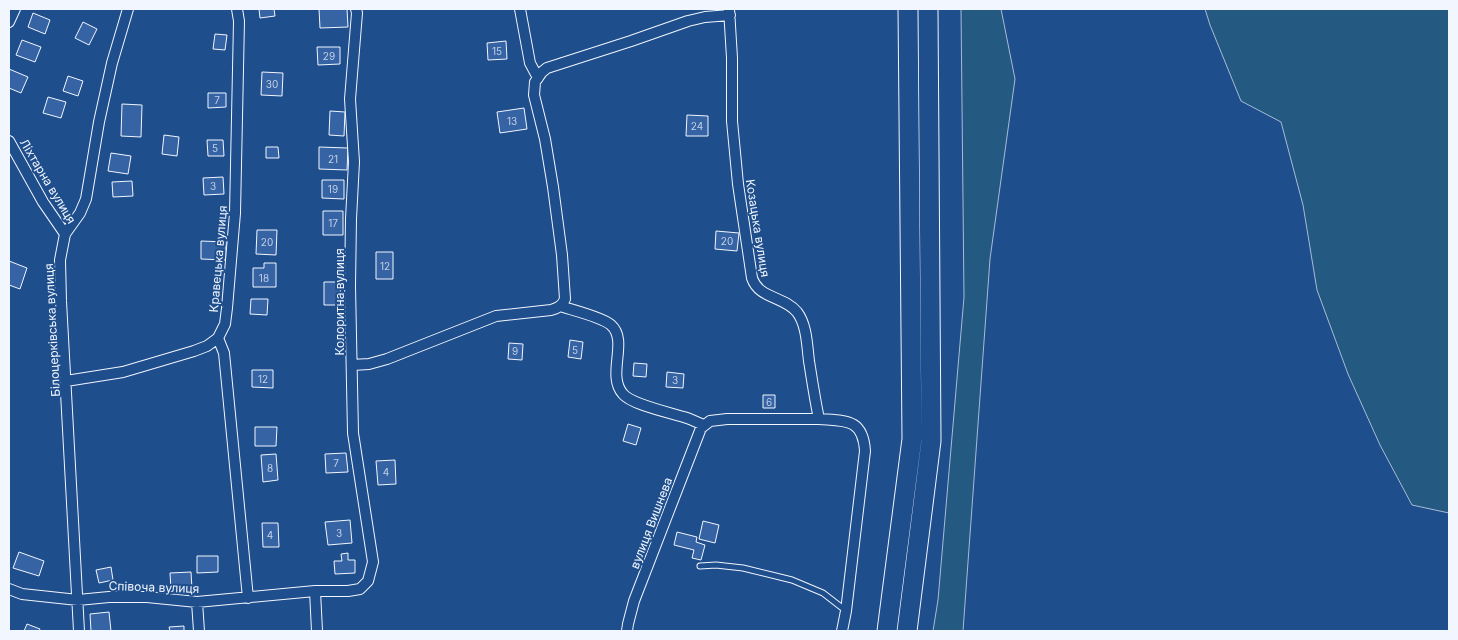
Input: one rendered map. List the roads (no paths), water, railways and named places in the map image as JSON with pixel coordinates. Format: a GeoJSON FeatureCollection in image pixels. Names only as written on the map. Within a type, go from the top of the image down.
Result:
{"type":"FeatureCollection","features":[{"type":"Feature","properties":{"kind":"highway"},"geometry":{"type":"LineString","coordinates":[[887,631],[912,439],[908,9]]}},
{"type":"Feature","properties":{"kind":"highway"},"geometry":{"type":"LineString","coordinates":[[907,631],[931,441],[928,9]]}},
{"type":"Feature","properties":{"kind":"street"},"geometry":{"type":"LineString","coordinates":[[9,22],[15,9]]}},
{"type":"Feature","properties":{"kind":"street","name":"Білоцерківська вулиця"},"geometry":{"type":"LineString","coordinates":[[79,631],[60,260],[65,234],[80,214],[86,199],[99,122],[112,63],[128,9]]}},
{"type":"Feature","properties":{"kind":"street","name":"Кравецька вулиця"},"geometry":{"type":"LineString","coordinates":[[218,338],[224,324],[227,308],[235,213],[237,9]]}},
{"type":"Feature","properties":{"kind":"street","name":"Колоритна вулиця"},"geometry":{"type":"LineString","coordinates":[[356,9],[350,98],[354,162],[350,286],[352,433],[373,562],[368,581],[360,589]]}},
{"type":"Feature","properties":{"kind":"street"},"geometry":{"type":"LineString","coordinates":[[352,365],[369,364],[387,359],[496,316],[551,310],[560,306],[565,299],[562,255],[553,187],[545,139],[534,95],[538,78],[530,64],[520,9]]}},
{"type":"Feature","properties":{"kind":"street","name":"Козацька вулиця"},"geometry":{"type":"LineString","coordinates":[[538,78],[548,68],[688,21],[729,12],[732,58],[732,121],[738,184],[752,278],[754,285],[759,290],[785,302],[800,317],[805,334],[818,419]]}},
{"type":"Feature","properties":{"kind":"street","name":"Ліхтарна вулиця"},"geometry":{"type":"LineString","coordinates":[[9,141],[65,234]]}},
{"type":"Feature","properties":{"kind":"street"},"geometry":{"type":"LineString","coordinates":[[560,306],[604,320],[615,330],[618,338],[617,385],[633,401],[689,418],[704,425],[710,421],[728,419],[818,419],[851,423],[859,429],[864,439],[866,451],[842,631]]}},
{"type":"Feature","properties":{"kind":"street"},"geometry":{"type":"LineString","coordinates":[[66,381],[123,372],[194,351],[207,346],[218,338],[224,353],[248,598]]}},
{"type":"Feature","properties":{"kind":"street","name":"вулиця Вишнева"},"geometry":{"type":"LineString","coordinates":[[627,631],[634,601],[694,444],[704,425]]}},
{"type":"Feature","properties":{"kind":"street","name":"Співоча вулиця"},"geometry":{"type":"LineString","coordinates":[[9,589],[22,594],[78,600],[109,597],[147,597],[197,602],[315,591],[360,589]]}},
{"type":"Feature","properties":{"kind":"street"},"geometry":{"type":"LineString","coordinates":[[315,591],[317,631]]}},
{"type":"Feature","properties":{"kind":"street"},"geometry":{"type":"LineString","coordinates":[[197,602],[199,631]]}},
{"type":"Feature","properties":{"kind":"lane"},"geometry":{"type":"LineString","coordinates":[[700,566],[716,565],[743,568],[792,580],[823,593],[846,611]]}}]}
